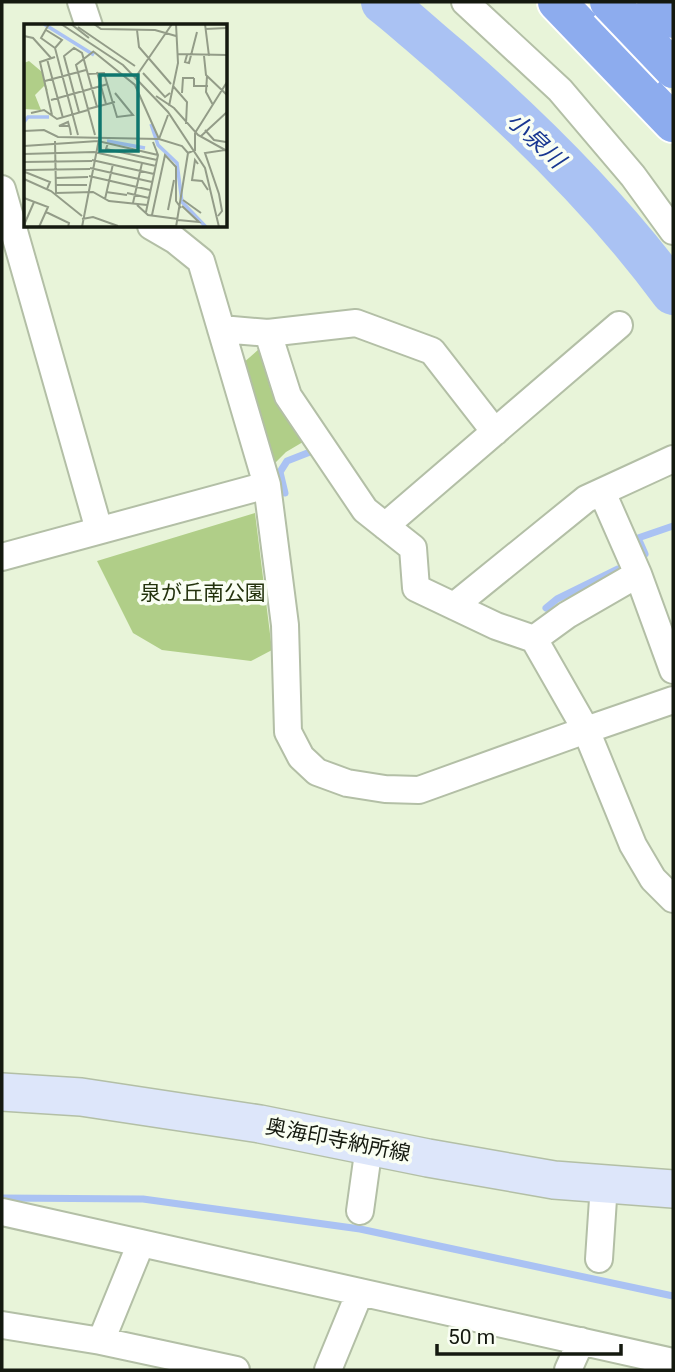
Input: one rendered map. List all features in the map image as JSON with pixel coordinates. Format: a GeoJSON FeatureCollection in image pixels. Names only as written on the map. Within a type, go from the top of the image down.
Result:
{"type":"FeatureCollection","features":[{"type":"Feature","properties":{"kind":"highway"},"geometry":{"type":"LineString","coordinates":[[557,2],[673,123]]}},
{"type":"Feature","properties":{"kind":"highway"},"geometry":{"type":"LineString","coordinates":[[609,2],[673,69]]}},
{"type":"Feature","properties":{"kind":"highway"},"geometry":{"type":"LineString","coordinates":[[661,11],[658,43],[673,64]]}},
{"type":"Feature","properties":{"kind":"main road","name":"奥海印寺納所線"},"geometry":{"type":"LineString","coordinates":[[2,1092],[81,1097],[260,1124],[554,1180],[673,1189]]}},
{"type":"Feature","properties":{"kind":"street"},"geometry":{"type":"LineString","coordinates":[[81,2],[88,24]]}},
{"type":"Feature","properties":{"kind":"street"},"geometry":{"type":"LineString","coordinates":[[465,2],[560,90],[633,176],[673,231]]}},
{"type":"Feature","properties":{"kind":"street"},"geometry":{"type":"LineString","coordinates":[[9,202],[99,530]]}},
{"type":"Feature","properties":{"kind":"street"},"geometry":{"type":"LineString","coordinates":[[155,228],[201,261],[267,485],[285,625],[288,732],[300,757],[317,772],[347,783],[385,789],[419,790],[673,701]]}},
{"type":"Feature","properties":{"kind":"street"},"geometry":{"type":"LineString","coordinates":[[221,329],[268,333],[356,323],[432,351],[495,432]]}},
{"type":"Feature","properties":{"kind":"street"},"geometry":{"type":"LineString","coordinates":[[385,526],[619,325]]}},
{"type":"Feature","properties":{"kind":"street"},"geometry":{"type":"LineString","coordinates":[[268,333],[288,396],[365,510],[413,548],[416,588],[496,625],[534,639],[586,730],[634,845],[653,879],[673,899]]}},
{"type":"Feature","properties":{"kind":"street"},"geometry":{"type":"LineString","coordinates":[[454,606],[586,499],[673,459]]}},
{"type":"Feature","properties":{"kind":"street"},"geometry":{"type":"LineString","coordinates":[[2,556],[267,485]]}},
{"type":"Feature","properties":{"kind":"street"},"geometry":{"type":"LineString","coordinates":[[601,492],[638,574],[673,670]]}},
{"type":"Feature","properties":{"kind":"street"},"geometry":{"type":"LineString","coordinates":[[534,639],[566,614],[638,574]]}},
{"type":"Feature","properties":{"kind":"street"},"geometry":{"type":"LineString","coordinates":[[360,1210],[369,1146]]}},
{"type":"Feature","properties":{"kind":"street"},"geometry":{"type":"LineString","coordinates":[[599,1259],[604,1184]]}},
{"type":"Feature","properties":{"kind":"street"},"geometry":{"type":"LineString","coordinates":[[2,1212],[673,1362]]}},
{"type":"Feature","properties":{"kind":"street"},"geometry":{"type":"LineString","coordinates":[[101,1341],[141,1243]]}},
{"type":"Feature","properties":{"kind":"street"},"geometry":{"type":"LineString","coordinates":[[328,1370],[360,1292]]}},
{"type":"Feature","properties":{"kind":"street"},"geometry":{"type":"LineString","coordinates":[[2,1325],[101,1341],[131,1359],[236,1370]]}},
{"type":"Feature","properties":{"kind":"street"},"geometry":{"type":"LineString","coordinates":[[569,1370],[581,1341]]}},
{"type":"Feature","properties":{"kind":"green space"},"geometry":{"type":"Polygon","coordinates":[[[259,349],[265,355],[308,439],[286,452],[272,466],[242,364],[259,349]]]}},
{"type":"Feature","properties":{"kind":"green space","name":"泉が丘南公園"},"geometry":{"type":"Polygon","coordinates":[[[255,513],[272,650],[251,661],[162,650],[133,633],[97,561],[255,513]]]}},
{"type":"Feature","properties":{"kind":"waterway","name":"小泉川"},"geometry":{"type":"LineString","coordinates":[[383,2],[479,84],[567,169],[622,229],[673,293]]}},
{"type":"Feature","properties":{"kind":"waterway"},"geometry":{"type":"LineString","coordinates":[[285,493],[280,472],[287,461],[310,452]]}},
{"type":"Feature","properties":{"kind":"waterway"},"geometry":{"type":"LineString","coordinates":[[645,554],[638,538],[673,526]]}},
{"type":"Feature","properties":{"kind":"waterway"},"geometry":{"type":"LineString","coordinates":[[546,608],[557,599],[618,569]]}},
{"type":"Feature","properties":{"kind":"waterway"},"geometry":{"type":"LineString","coordinates":[[2,1198],[143,1199],[360,1229],[673,1296]]}}]}
